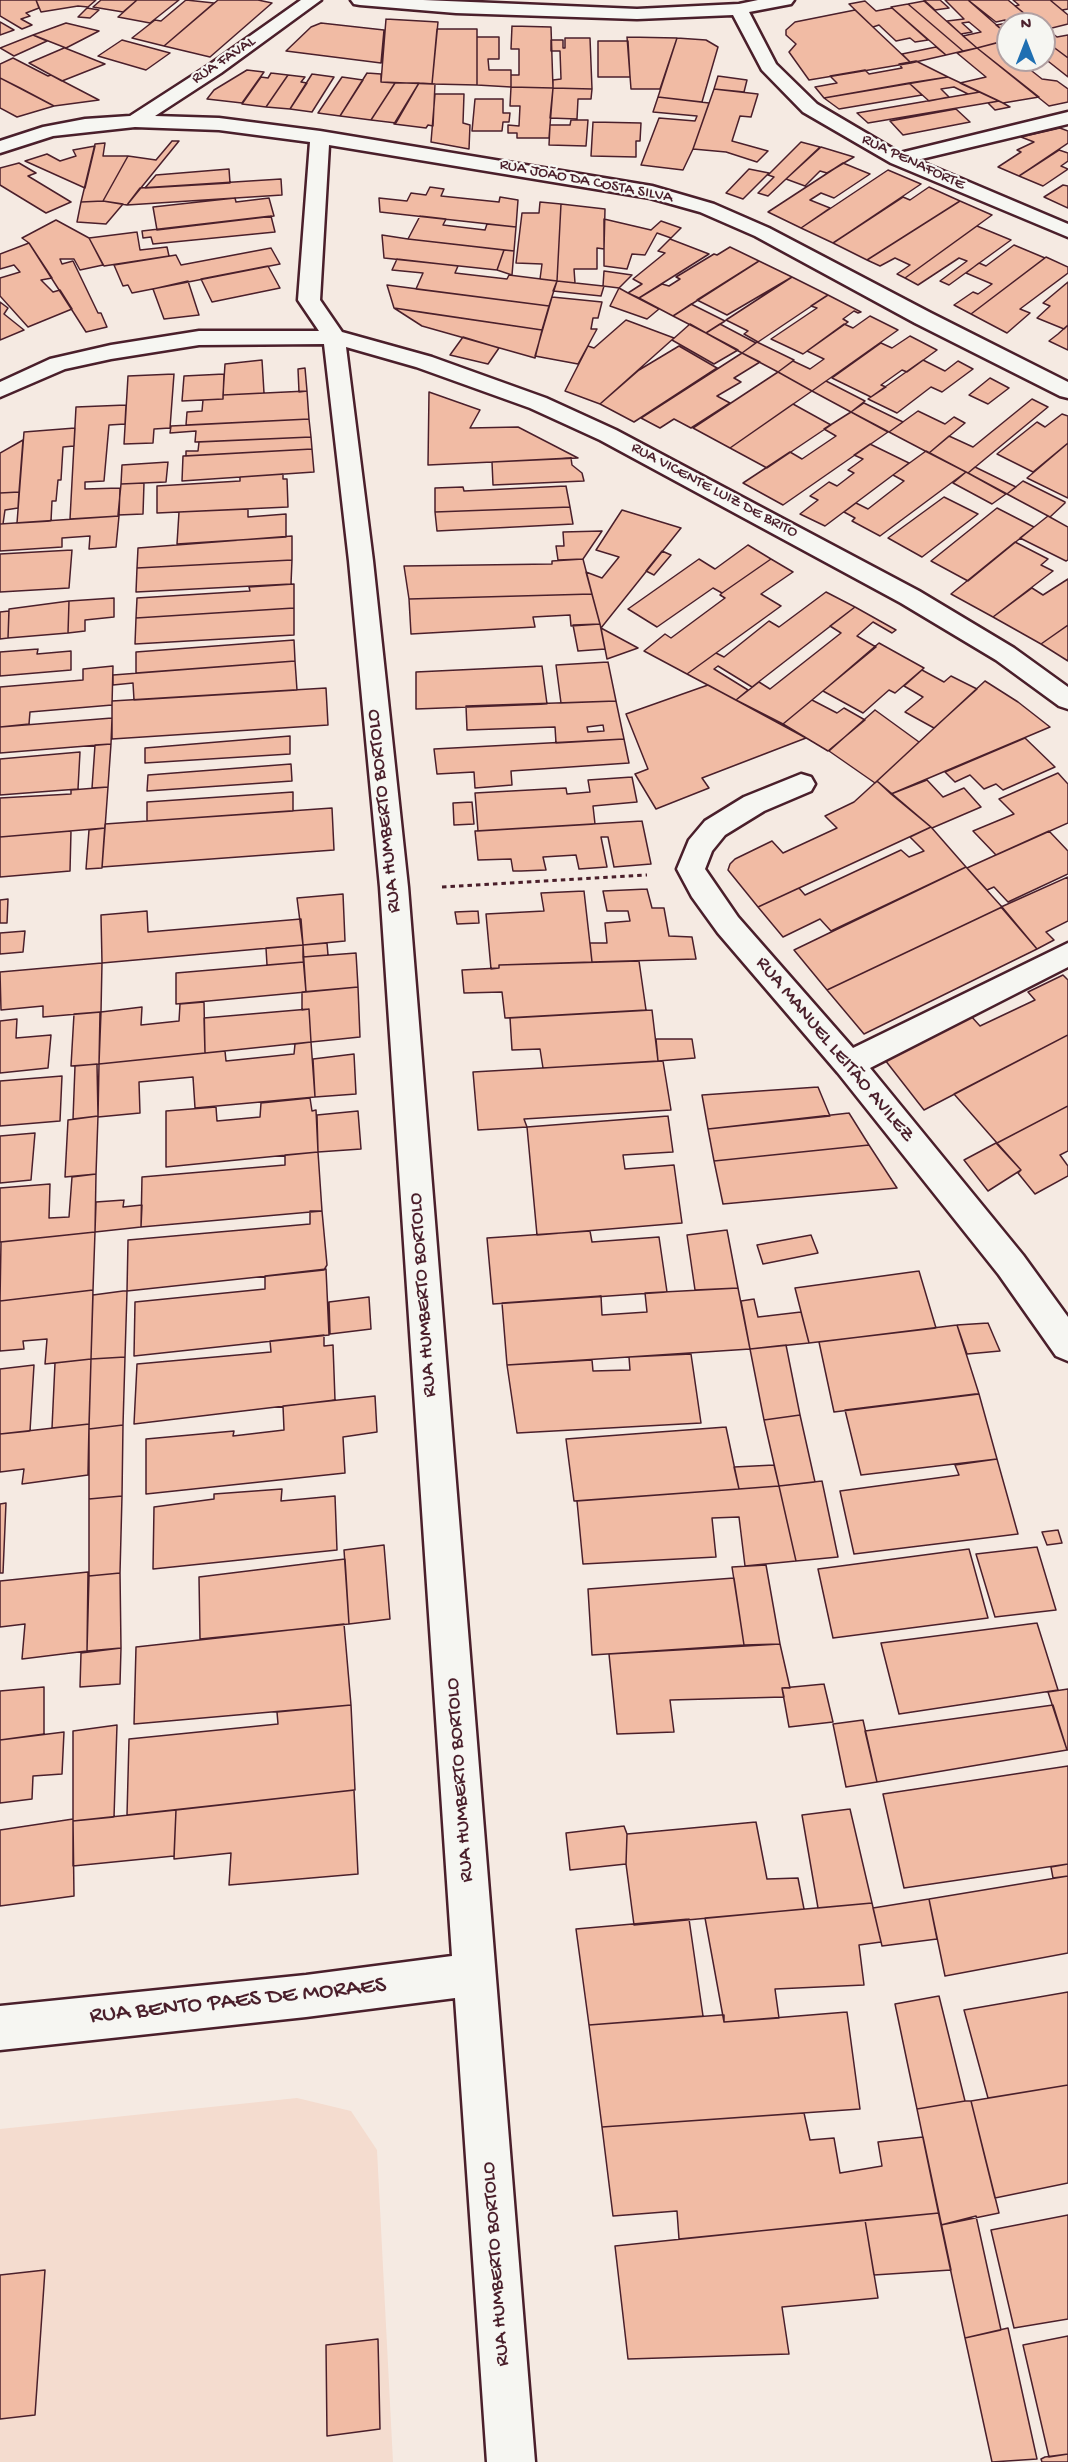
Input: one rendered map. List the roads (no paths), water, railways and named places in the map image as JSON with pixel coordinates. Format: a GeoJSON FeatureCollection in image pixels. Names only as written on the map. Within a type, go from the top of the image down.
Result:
{"type":"FeatureCollection","features":[{"type":"Feature","properties":{"kind":"street","name":"RUA FAVAL"},"geometry":{"type":"LineString","coordinates":[[135,121],[215,69],[312,0]]}},
{"type":"Feature","properties":{"kind":"street"},"geometry":{"type":"LineString","coordinates":[[360,0],[456,8],[739,9],[785,0]]}},
{"type":"Feature","properties":{"kind":"street","name":"RUA PENAFORTE"},"geometry":{"type":"LineString","coordinates":[[739,9],[768,66],[810,108],[868,144],[898,159],[1068,231]]}},
{"type":"Feature","properties":{"kind":"street"},"geometry":{"type":"LineString","coordinates":[[898,159],[1068,118]]}},
{"type":"Feature","properties":{"kind":"street","name":"RUA JOÃO DA COSTA SILVA"},"geometry":{"type":"LineString","coordinates":[[0,147],[50,130],[85,125],[135,121],[219,124],[320,137],[652,192],[707,208],[762,232],[923,318],[1068,390]]}},
{"type":"Feature","properties":{"kind":"street","name":"RUA HUMBERTO BORTOLO"},"geometry":{"type":"LineString","coordinates":[[320,137],[309,300],[334,337],[361,561],[394,887],[511,2462]]}},
{"type":"Feature","properties":{"kind":"street","name":"RUA VICENTE LUIZ DE BRITO"},"geometry":{"type":"LineString","coordinates":[[0,390],[58,364],[111,352],[199,338],[334,337],[434,365],[538,404],[608,435],[910,597],[1005,654],[1068,700]]}},
{"type":"Feature","properties":{"kind":"street","name":"RUA MANUEL LEITÃO AVILEZ"},"geometry":{"type":"LineString","coordinates":[[801,784],[754,804],[715,828],[699,847],[692,869],[702,889],[728,925],[849,1064],[1011,1265],[1067,1347]]}},
{"type":"Feature","properties":{"kind":"street"},"geometry":{"type":"LineString","coordinates":[[849,1064],[1068,954]]}},
{"type":"Feature","properties":{"kind":"street","name":"RUA BENTO PAES DE MORAES"},"geometry":{"type":"LineString","coordinates":[[0,2028],[306,1996],[475,1974]]}}]}
